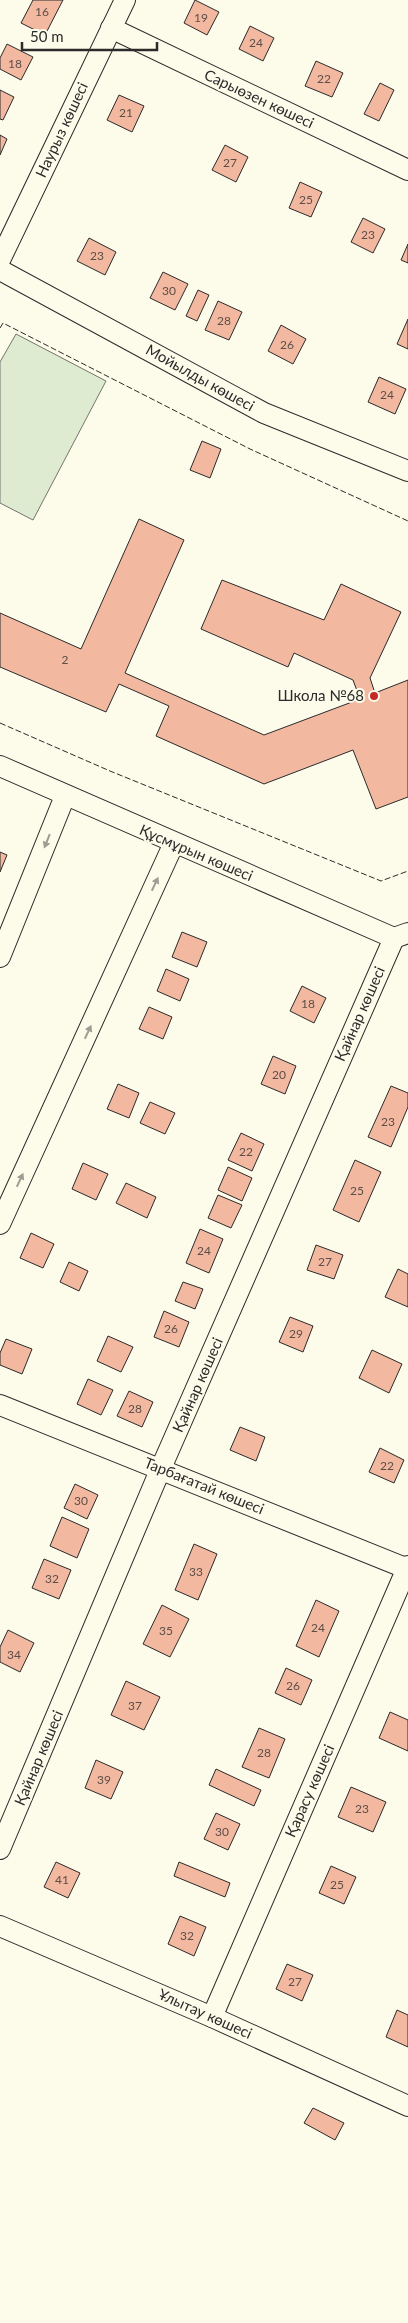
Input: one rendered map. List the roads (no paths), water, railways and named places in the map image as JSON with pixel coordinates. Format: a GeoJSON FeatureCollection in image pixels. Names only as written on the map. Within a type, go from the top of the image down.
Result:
{"type":"FeatureCollection","features":[{"type":"Feature","properties":{"kind":"street","name":"Наурыз көшесі"},"geometry":{"type":"LineString","coordinates":[[1,260],[124,0]]}},
{"type":"Feature","properties":{"kind":"street","name":"Сарыөзен көшесі"},"geometry":{"type":"LineString","coordinates":[[111,28],[408,170]]}},
{"type":"Feature","properties":{"kind":"street","name":"Мойылды көшесі"},"geometry":{"type":"LineString","coordinates":[[1,260],[264,413],[408,471]]}},
{"type":"Feature","properties":{"kind":"street","name":"Құсмұрын көшесі"},"geometry":{"type":"LineString","coordinates":[[0,766],[174,843],[401,936]]}},
{"type":"Feature","properties":{"kind":"street"},"geometry":{"type":"LineString","coordinates":[[0,956],[65,796]]}},
{"type":"Feature","properties":{"kind":"street"},"geometry":{"type":"LineString","coordinates":[[0,1224],[174,843]]}},
{"type":"Feature","properties":{"kind":"street","name":"Қайнар көшесі"},"geometry":{"type":"LineString","coordinates":[[0,1849],[161,1468],[401,936]]}},
{"type":"Feature","properties":{"kind":"street","name":"Тарбағатай көшесі"},"geometry":{"type":"LineString","coordinates":[[0,1405],[408,1568]]}},
{"type":"Feature","properties":{"kind":"street","name":"Қарасу көшесі"},"geometry":{"type":"LineString","coordinates":[[212,2017],[408,1568]]}},
{"type":"Feature","properties":{"kind":"street","name":"Ұлытау көшесі"},"geometry":{"type":"LineString","coordinates":[[0,1926],[212,2017],[408,2106]]}},
{"type":"Feature","properties":{"kind":"place","name":"Школа №68"},"geometry":{"type":"Point","coordinates":[374,696]}}]}
